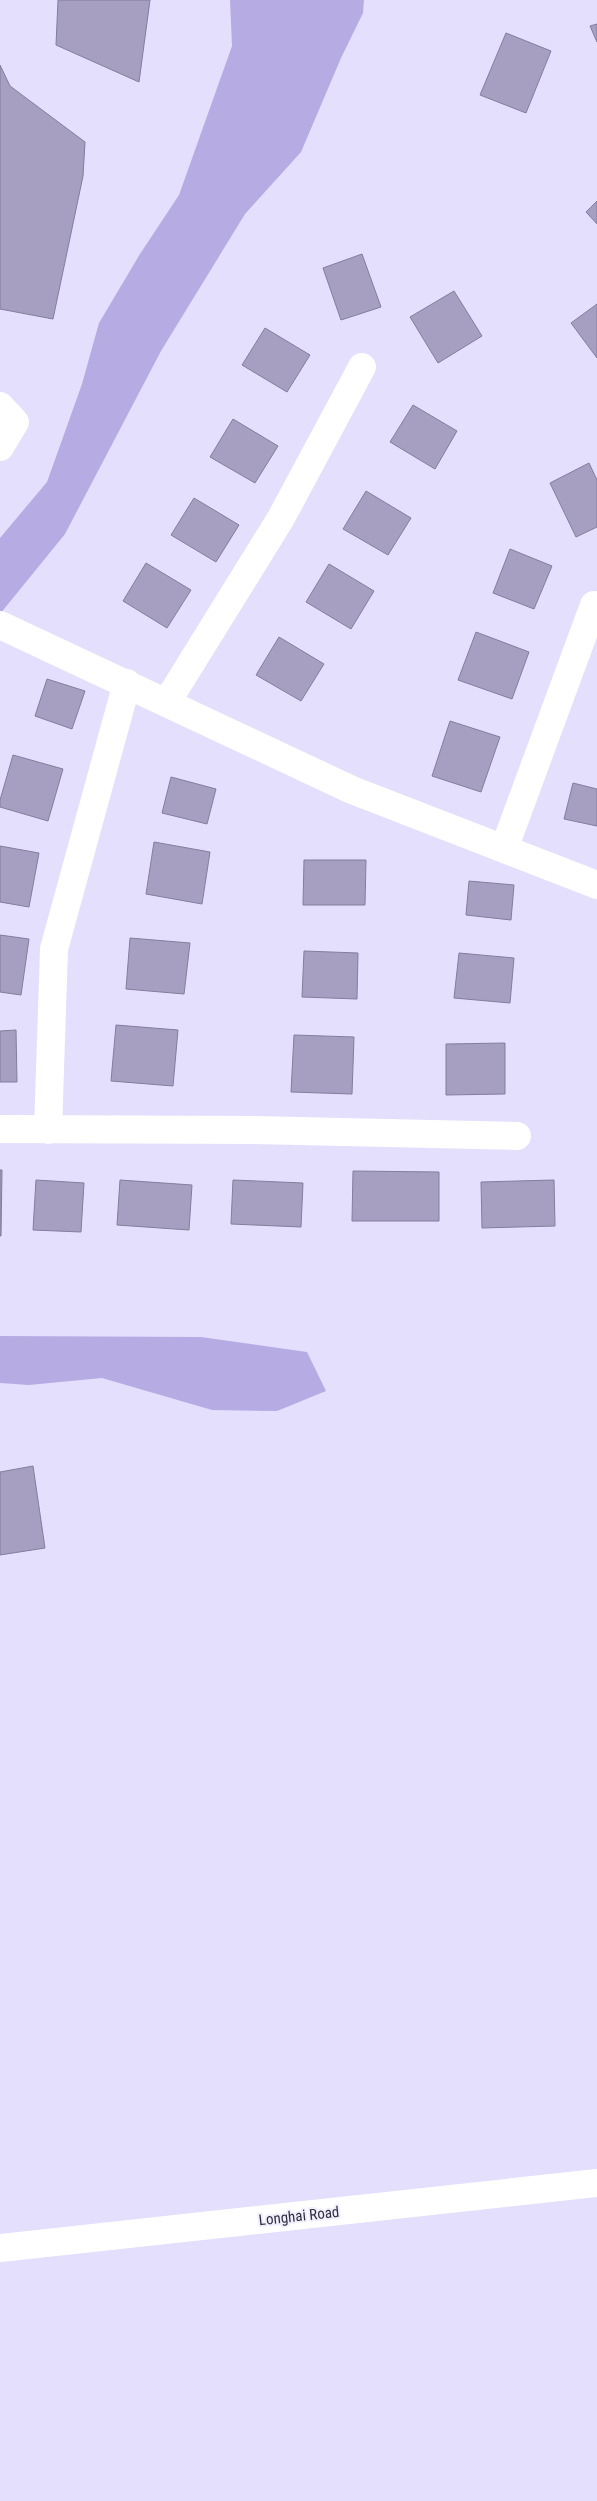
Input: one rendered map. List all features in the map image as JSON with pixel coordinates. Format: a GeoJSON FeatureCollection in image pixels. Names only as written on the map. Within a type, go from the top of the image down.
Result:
{"type":"FeatureCollection","features":[{"type":"Feature","properties":{"kind":"street"},"geometry":{"type":"LineString","coordinates":[[166,702],[281,518],[362,368]]}},
{"type":"Feature","properties":{"kind":"street"},"geometry":{"type":"LineString","coordinates":[[0,406],[15,422],[0,447]]}},
{"type":"Feature","properties":{"kind":"street"},"geometry":{"type":"LineString","coordinates":[[504,849],[594,605]]}},
{"type":"Feature","properties":{"kind":"street"},"geometry":{"type":"LineString","coordinates":[[0,625],[58,650],[352,790],[597,885]]}},
{"type":"Feature","properties":{"kind":"street"},"geometry":{"type":"LineString","coordinates":[[48,1130],[54,949],[127,683]]}},
{"type":"Feature","properties":{"kind":"street"},"geometry":{"type":"LineString","coordinates":[[0,1130],[254,1130],[517,1136]]}},
{"type":"Feature","properties":{"kind":"street","name":"Longhai Road"},"geometry":{"type":"LineString","coordinates":[[0,2248],[597,2184]]}},
{"type":"Feature","properties":{"kind":"shaded area"},"geometry":{"type":"Polygon","coordinates":[[[230,0],[364,0],[363,13],[341,58],[301,152],[245,214],[161,351],[65,534],[0,614],[0,538],[47,482],[82,384],[99,323],[140,254],[179,195],[232,46],[230,0]]]}},
{"type":"Feature","properties":{"kind":"shaded area"},"geometry":{"type":"Polygon","coordinates":[[[0,1336],[201,1337],[307,1352],[326,1391],[277,1411],[212,1410],[102,1378],[29,1385],[0,1383],[0,1336]]]}},
{"type":"Feature","properties":{"kind":"building"},"geometry":{"type":"Polygon","coordinates":[[[58,0],[150,0],[139,82],[56,45],[58,0]]]}},
{"type":"Feature","properties":{"kind":"building"},"geometry":{"type":"Polygon","coordinates":[[[597,24],[597,42],[590,26],[597,24]]]}},
{"type":"Feature","properties":{"kind":"building"},"geometry":{"type":"Polygon","coordinates":[[[506,33],[551,51],[526,113],[480,95],[506,33]]]}},
{"type":"Feature","properties":{"kind":"building"},"geometry":{"type":"Polygon","coordinates":[[[0,65],[10,86],[85,142],[83,176],[53,319],[0,309],[0,65]]]}},
{"type":"Feature","properties":{"kind":"building"},"geometry":{"type":"Polygon","coordinates":[[[597,201],[597,224],[586,212],[597,201]]]}},
{"type":"Feature","properties":{"kind":"building"},"geometry":{"type":"Polygon","coordinates":[[[362,254],[381,307],[341,320],[323,268],[362,254]]]}},
{"type":"Feature","properties":{"kind":"building"},"geometry":{"type":"Polygon","coordinates":[[[454,291],[482,336],[438,363],[410,317],[454,291]]]}},
{"type":"Feature","properties":{"kind":"building"},"geometry":{"type":"Polygon","coordinates":[[[597,304],[597,358],[571,323],[597,304]]]}},
{"type":"Feature","properties":{"kind":"building"},"geometry":{"type":"Polygon","coordinates":[[[265,328],[310,355],[287,392],[242,365],[265,328]]]}},
{"type":"Feature","properties":{"kind":"building"},"geometry":{"type":"Polygon","coordinates":[[[413,405],[457,431],[435,469],[390,442],[413,405]]]}},
{"type":"Feature","properties":{"kind":"building"},"geometry":{"type":"Polygon","coordinates":[[[233,419],[278,446],[255,483],[210,457],[233,419]]]}},
{"type":"Feature","properties":{"kind":"building"},"geometry":{"type":"Polygon","coordinates":[[[589,463],[597,480],[597,527],[576,537],[550,483],[589,463]]]}},
{"type":"Feature","properties":{"kind":"building"},"geometry":{"type":"Polygon","coordinates":[[[366,491],[411,518],[388,555],[343,529],[366,491]]]}},
{"type":"Feature","properties":{"kind":"building"},"geometry":{"type":"Polygon","coordinates":[[[194,498],[239,525],[216,562],[171,535],[194,498]]]}},
{"type":"Feature","properties":{"kind":"building"},"geometry":{"type":"Polygon","coordinates":[[[510,549],[552,566],[534,609],[493,593],[510,549]]]}},
{"type":"Feature","properties":{"kind":"building"},"geometry":{"type":"Polygon","coordinates":[[[146,563],[191,590],[167,628],[123,601],[146,563]]]}},
{"type":"Feature","properties":{"kind":"building"},"geometry":{"type":"Polygon","coordinates":[[[329,564],[374,591],[351,629],[306,602],[329,564]]]}},
{"type":"Feature","properties":{"kind":"building"},"geometry":{"type":"Polygon","coordinates":[[[476,632],[529,652],[512,699],[458,680],[476,632]]]}},
{"type":"Feature","properties":{"kind":"building"},"geometry":{"type":"Polygon","coordinates":[[[279,637],[324,664],[301,701],[256,675],[279,637]]]}},
{"type":"Feature","properties":{"kind":"building"},"geometry":{"type":"Polygon","coordinates":[[[47,679],[85,691],[72,729],[35,716],[47,679]]]}},
{"type":"Feature","properties":{"kind":"building"},"geometry":{"type":"Polygon","coordinates":[[[450,721],[500,737],[481,792],[432,776],[450,721]]]}},
{"type":"Feature","properties":{"kind":"building"},"geometry":{"type":"Polygon","coordinates":[[[13,755],[63,769],[48,821],[0,807],[0,800],[13,755]]]}},
{"type":"Feature","properties":{"kind":"building"},"geometry":{"type":"Polygon","coordinates":[[[171,777],[216,789],[207,824],[162,813],[171,777]]]}},
{"type":"Feature","properties":{"kind":"building"},"geometry":{"type":"Polygon","coordinates":[[[573,783],[597,789],[597,826],[564,819],[573,783]]]}},
{"type":"Feature","properties":{"kind":"building"},"geometry":{"type":"Polygon","coordinates":[[[154,842],[210,852],[202,904],[146,894],[154,842]]]}},
{"type":"Feature","properties":{"kind":"building"},"geometry":{"type":"Polygon","coordinates":[[[0,846],[39,853],[29,907],[0,902],[0,846]]]}},
{"type":"Feature","properties":{"kind":"building"},"geometry":{"type":"Polygon","coordinates":[[[304,860],[366,860],[365,905],[303,905],[304,860]]]}},
{"type":"Feature","properties":{"kind":"building"},"geometry":{"type":"Polygon","coordinates":[[[469,881],[514,885],[511,920],[466,915],[469,881]]]}},
{"type":"Feature","properties":{"kind":"building"},"geometry":{"type":"Polygon","coordinates":[[[0,935],[29,939],[21,995],[0,992],[0,935]]]}},
{"type":"Feature","properties":{"kind":"building"},"geometry":{"type":"Polygon","coordinates":[[[130,938],[190,943],[184,994],[126,989],[130,938]]]}},
{"type":"Feature","properties":{"kind":"building"},"geometry":{"type":"Polygon","coordinates":[[[304,951],[358,953],[357,999],[302,997],[304,951]]]}},
{"type":"Feature","properties":{"kind":"building"},"geometry":{"type":"Polygon","coordinates":[[[459,953],[514,958],[510,1003],[454,998],[459,953]]]}},
{"type":"Feature","properties":{"kind":"building"},"geometry":{"type":"Polygon","coordinates":[[[116,1025],[178,1030],[173,1086],[111,1081],[116,1025]]]}},
{"type":"Feature","properties":{"kind":"building"},"geometry":{"type":"Polygon","coordinates":[[[16,1030],[17,1082],[0,1082],[0,1031],[16,1030]]]}},
{"type":"Feature","properties":{"kind":"building"},"geometry":{"type":"Polygon","coordinates":[[[294,1035],[354,1037],[352,1094],[291,1092],[294,1035]]]}},
{"type":"Feature","properties":{"kind":"building"},"geometry":{"type":"Polygon","coordinates":[[[505,1043],[505,1094],[446,1095],[446,1044],[505,1043]]]}},
{"type":"Feature","properties":{"kind":"building"},"geometry":{"type":"Polygon","coordinates":[[[0,1170],[2,1170],[1,1236],[0,1236],[0,1170]]]}},
{"type":"Feature","properties":{"kind":"building"},"geometry":{"type":"Polygon","coordinates":[[[353,1171],[439,1172],[439,1221],[352,1221],[353,1171]]]}},
{"type":"Feature","properties":{"kind":"building"},"geometry":{"type":"Polygon","coordinates":[[[36,1180],[84,1183],[81,1232],[33,1230],[36,1180]]]}},
{"type":"Feature","properties":{"kind":"building"},"geometry":{"type":"Polygon","coordinates":[[[120,1180],[192,1185],[189,1230],[117,1225],[120,1180]]]}},
{"type":"Feature","properties":{"kind":"building"},"geometry":{"type":"Polygon","coordinates":[[[233,1180],[303,1183],[301,1227],[231,1224],[233,1180]]]}},
{"type":"Feature","properties":{"kind":"building"},"geometry":{"type":"Polygon","coordinates":[[[554,1180],[555,1226],[482,1228],[481,1182],[554,1180]]]}},
{"type":"Feature","properties":{"kind":"building"},"geometry":{"type":"Polygon","coordinates":[[[33,1466],[45,1548],[0,1555],[0,1472],[33,1466]]]}}]}
